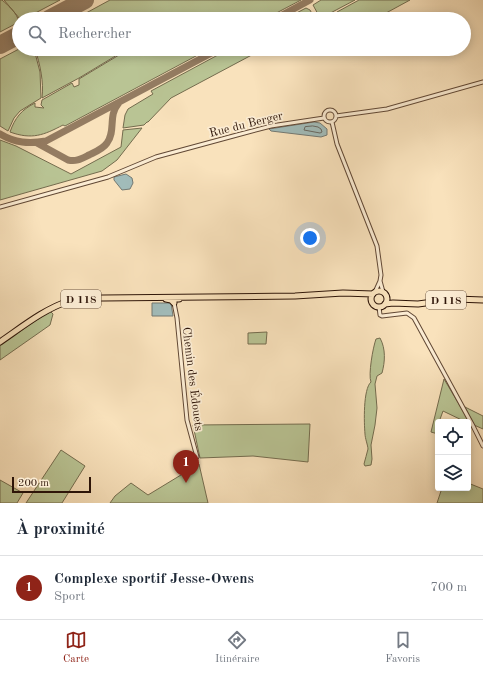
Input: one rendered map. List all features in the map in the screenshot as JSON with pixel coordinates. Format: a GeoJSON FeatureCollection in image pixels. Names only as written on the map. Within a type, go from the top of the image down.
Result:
{"type":"FeatureCollection","features":[{"type":"Feature","properties":{"kind":"main road","name":"D 118"},"geometry":{"type":"LineString","coordinates":[[0,342],[41,314],[55,307],[70,301],[90,298],[295,296],[374,293]]}},
{"type":"Feature","properties":{"kind":"main road"},"geometry":{"type":"LineString","coordinates":[[374,293],[385,294],[387,300],[385,304],[379,307],[375,306],[371,302],[374,293]]}},
{"type":"Feature","properties":{"kind":"main road","name":"D 118"},"geometry":{"type":"LineString","coordinates":[[352,294],[363,297],[371,302]]}},
{"type":"Feature","properties":{"kind":"main road","name":"D 118"},"geometry":{"type":"LineString","coordinates":[[385,294],[394,300],[418,304],[456,299],[483,300]]}},
{"type":"Feature","properties":{"kind":"main road"},"geometry":{"type":"LineString","coordinates":[[154,297],[158,299],[170,299],[174,303],[174,299],[188,299],[191,297]]}},
{"type":"Feature","properties":{"kind":"main road","name":"D 118"},"geometry":{"type":"LineString","coordinates":[[385,304],[409,303]]}},
{"type":"Feature","properties":{"kind":"street"},"geometry":{"type":"LineString","coordinates":[[336,116],[387,108],[483,82]]}},
{"type":"Feature","properties":{"kind":"street"},"geometry":{"type":"LineString","coordinates":[[332,122],[328,122],[324,118],[325,113],[329,110],[334,112],[336,116]]}},
{"type":"Feature","properties":{"kind":"street"},"geometry":{"type":"LineString","coordinates":[[332,122],[335,120],[336,116]]}},
{"type":"Feature","properties":{"kind":"street","name":"Rue du Berger"},"geometry":{"type":"LineString","coordinates":[[0,207],[108,177],[141,163],[174,152],[271,126],[324,118]]}},
{"type":"Feature","properties":{"kind":"street"},"geometry":{"type":"LineString","coordinates":[[332,122],[338,148],[375,239],[380,261],[380,281],[385,294]]}},
{"type":"Feature","properties":{"kind":"street"},"geometry":{"type":"LineString","coordinates":[[374,293],[380,281]]}},
{"type":"Feature","properties":{"kind":"street","name":"Chemin des Édouets"},"geometry":{"type":"LineString","coordinates":[[174,303],[177,318],[187,420],[197,457]]}},
{"type":"Feature","properties":{"kind":"street"},"geometry":{"type":"LineString","coordinates":[[379,307],[380,315],[382,316],[407,313],[414,318],[483,446]]}},
{"type":"Feature","properties":{"kind":"green space"},"geometry":{"type":"Polygon","coordinates":[[[0,0],[2,0],[13,12],[12,12],[12,26],[0,32],[0,0]]]}},
{"type":"Feature","properties":{"kind":"green space"},"geometry":{"type":"Polygon","coordinates":[[[4,0],[60,0],[37,12],[14,12],[4,0]]]}},
{"type":"Feature","properties":{"kind":"green space"},"geometry":{"type":"Polygon","coordinates":[[[110,0],[301,0],[278,12],[88,12],[110,0]]]}},
{"type":"Feature","properties":{"kind":"green space"},"geometry":{"type":"Polygon","coordinates":[[[321,0],[355,0],[332,12],[317,12],[313,5],[321,0]]]}},
{"type":"Feature","properties":{"kind":"green space"},"geometry":{"type":"Polygon","coordinates":[[[359,0],[410,0],[388,12],[337,12],[359,0]]]}},
{"type":"Feature","properties":{"kind":"green space"},"geometry":{"type":"Polygon","coordinates":[[[306,8],[311,12],[298,12],[306,8]]]}},
{"type":"Feature","properties":{"kind":"green space"},"geometry":{"type":"Polygon","coordinates":[[[12,53],[12,56],[36,56],[40,72],[41,98],[20,111],[14,118],[8,131],[0,126],[0,59],[12,53]]]}},
{"type":"Feature","properties":{"kind":"green space"},"geometry":{"type":"Polygon","coordinates":[[[37,56],[115,56],[42,98],[41,73],[37,56]]]}},
{"type":"Feature","properties":{"kind":"green space"},"geometry":{"type":"Polygon","coordinates":[[[117,56],[196,56],[65,126],[63,125],[44,134],[31,136],[10,132],[16,119],[22,112],[35,103],[35,107],[44,108],[41,105],[42,100],[72,83],[74,87],[79,85],[79,79],[117,56]]]}},
{"type":"Feature","properties":{"kind":"green space"},"geometry":{"type":"Polygon","coordinates":[[[216,56],[250,56],[171,98],[144,125],[123,128],[125,115],[128,109],[153,94],[151,91],[216,56]]]}},
{"type":"Feature","properties":{"kind":"green space"},"geometry":{"type":"Polygon","coordinates":[[[142,128],[117,160],[102,171],[0,200],[0,140],[16,146],[71,174],[121,147],[123,130],[142,128]]]}},
{"type":"Feature","properties":{"kind":"green space"},"geometry":{"type":"Polygon","coordinates":[[[50,311],[53,314],[50,325],[0,360],[0,345],[50,311]]]}},
{"type":"Feature","properties":{"kind":"green space"},"geometry":{"type":"Polygon","coordinates":[[[267,332],[266,344],[248,344],[248,333],[267,332]]]}},
{"type":"Feature","properties":{"kind":"green space"},"geometry":{"type":"Polygon","coordinates":[[[380,338],[384,351],[384,364],[382,373],[377,376],[375,384],[377,408],[371,445],[371,465],[365,466],[364,464],[368,449],[365,436],[365,399],[368,386],[371,382],[370,367],[372,354],[376,339],[380,338]]]}},
{"type":"Feature","properties":{"kind":"green space"},"geometry":{"type":"Polygon","coordinates":[[[444,379],[468,419],[460,419],[443,411],[440,419],[435,419],[435,433],[431,432],[444,379]]]}},
{"type":"Feature","properties":{"kind":"green space"},"geometry":{"type":"Polygon","coordinates":[[[465,407],[483,416],[483,429],[474,425],[465,407]]]}},
{"type":"Feature","properties":{"kind":"green space"},"geometry":{"type":"Polygon","coordinates":[[[310,424],[308,462],[253,456],[200,458],[193,425],[310,424]]]}},
{"type":"Feature","properties":{"kind":"green space"},"geometry":{"type":"Polygon","coordinates":[[[61,450],[85,466],[62,503],[26,503],[61,450]]]}},
{"type":"Feature","properties":{"kind":"green space"},"geometry":{"type":"Polygon","coordinates":[[[199,464],[208,503],[110,503],[115,496],[131,483],[148,495],[199,464]]]}},
{"type":"Feature","properties":{"kind":"green space"},"geometry":{"type":"Polygon","coordinates":[[[0,480],[23,493],[17,503],[0,503],[0,480]]]}},
{"type":"Feature","properties":{"kind":"green space"},"geometry":{"type":"Polygon","coordinates":[[[471,484],[483,489],[483,503],[437,503],[441,491],[471,491],[471,484]]]}},
{"type":"Feature","properties":{"kind":"water"},"geometry":{"type":"Polygon","coordinates":[[[314,122],[320,123],[327,129],[327,135],[321,137],[271,131],[269,129],[314,122]]]}},
{"type":"Feature","properties":{"kind":"water"},"geometry":{"type":"Polygon","coordinates":[[[126,174],[132,178],[133,183],[130,189],[122,190],[114,180],[114,177],[126,174]]]}},
{"type":"Feature","properties":{"kind":"water"},"geometry":{"type":"Polygon","coordinates":[[[152,303],[171,303],[173,316],[152,316],[152,303]]]}},
{"type":"Feature","properties":{"kind":"taxiway"},"geometry":{"type":"LineString","coordinates":[[288,12],[310,0]]}},
{"type":"Feature","properties":{"kind":"taxiway"},"geometry":{"type":"LineString","coordinates":[[0,46],[5,42]]}},
{"type":"Feature","properties":{"kind":"taxiway"},"geometry":{"type":"LineString","coordinates":[[0,134],[22,142],[46,141],[206,56]]}},
{"type":"Feature","properties":{"kind":"taxiway"},"geometry":{"type":"LineString","coordinates":[[37,143],[71,161],[83,158],[101,149],[107,143],[111,134],[113,113],[118,104]]}},
{"type":"Feature","properties":{"kind":"runway"},"geometry":{"type":"LineString","coordinates":[[62,12],[85,0]]}},
{"type":"Feature","properties":{"kind":"runway"},"geometry":{"type":"LineString","coordinates":[[0,45],[12,39]]}},
{"type":"Feature","properties":{"kind":"place","name":"Complexe sportif Jesse-Owens"},"geometry":{"type":"Point","coordinates":[186,483]}}]}
